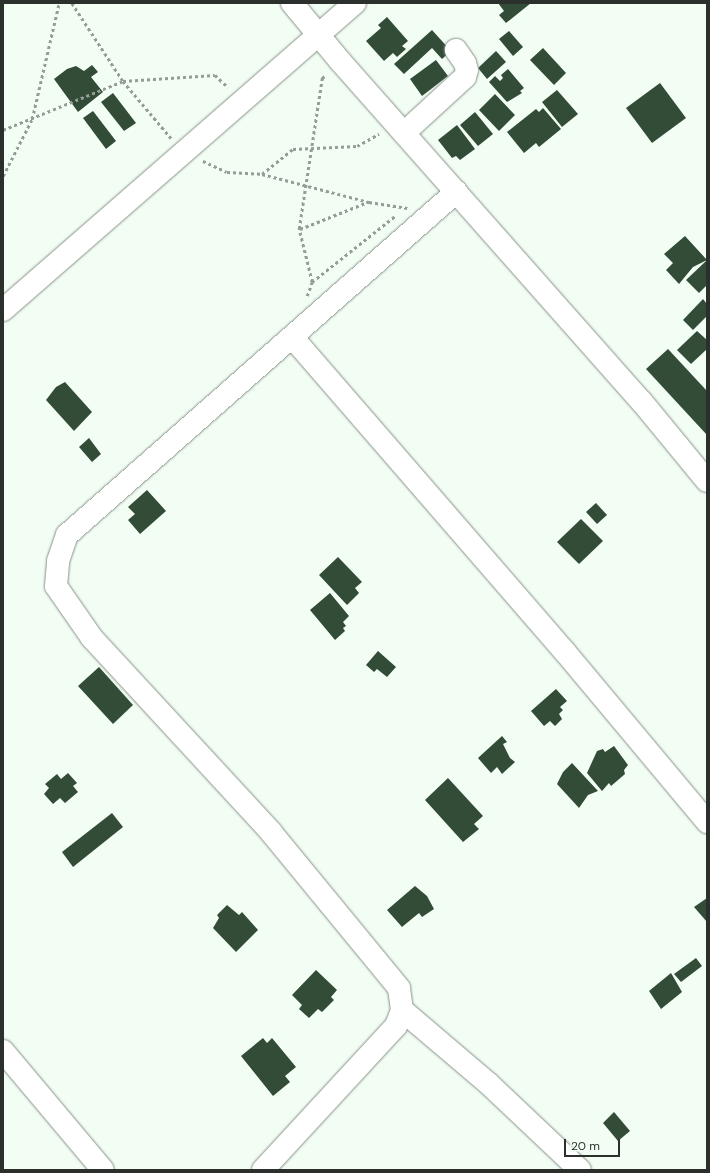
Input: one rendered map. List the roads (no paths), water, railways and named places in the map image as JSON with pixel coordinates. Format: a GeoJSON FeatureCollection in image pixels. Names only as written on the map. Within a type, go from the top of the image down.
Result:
{"type":"FeatureCollection","features":[{"type":"Feature","properties":{"kind":"street"},"geometry":{"type":"LineString","coordinates":[[292,3],[318,37],[642,402],[707,481]]}},
{"type":"Feature","properties":{"kind":"street"},"geometry":{"type":"LineString","coordinates":[[3,310],[318,37],[355,3]]}},
{"type":"Feature","properties":{"kind":"street"},"geometry":{"type":"LineString","coordinates":[[400,129],[465,77],[467,70],[465,63],[456,50]]}},
{"type":"Feature","properties":{"kind":"street"},"geometry":{"type":"LineString","coordinates":[[263,1170],[396,1026],[402,1010],[399,988],[271,832],[92,638],[56,586],[58,561],[67,535],[293,338],[456,192]]}},
{"type":"Feature","properties":{"kind":"street"},"geometry":{"type":"LineString","coordinates":[[293,338],[565,652],[707,822]]}},
{"type":"Feature","properties":{"kind":"street"},"geometry":{"type":"LineString","coordinates":[[402,1010],[489,1084],[580,1170]]}},
{"type":"Feature","properties":{"kind":"street"},"geometry":{"type":"LineString","coordinates":[[3,1052],[10,1075],[103,1170]]}}]}
